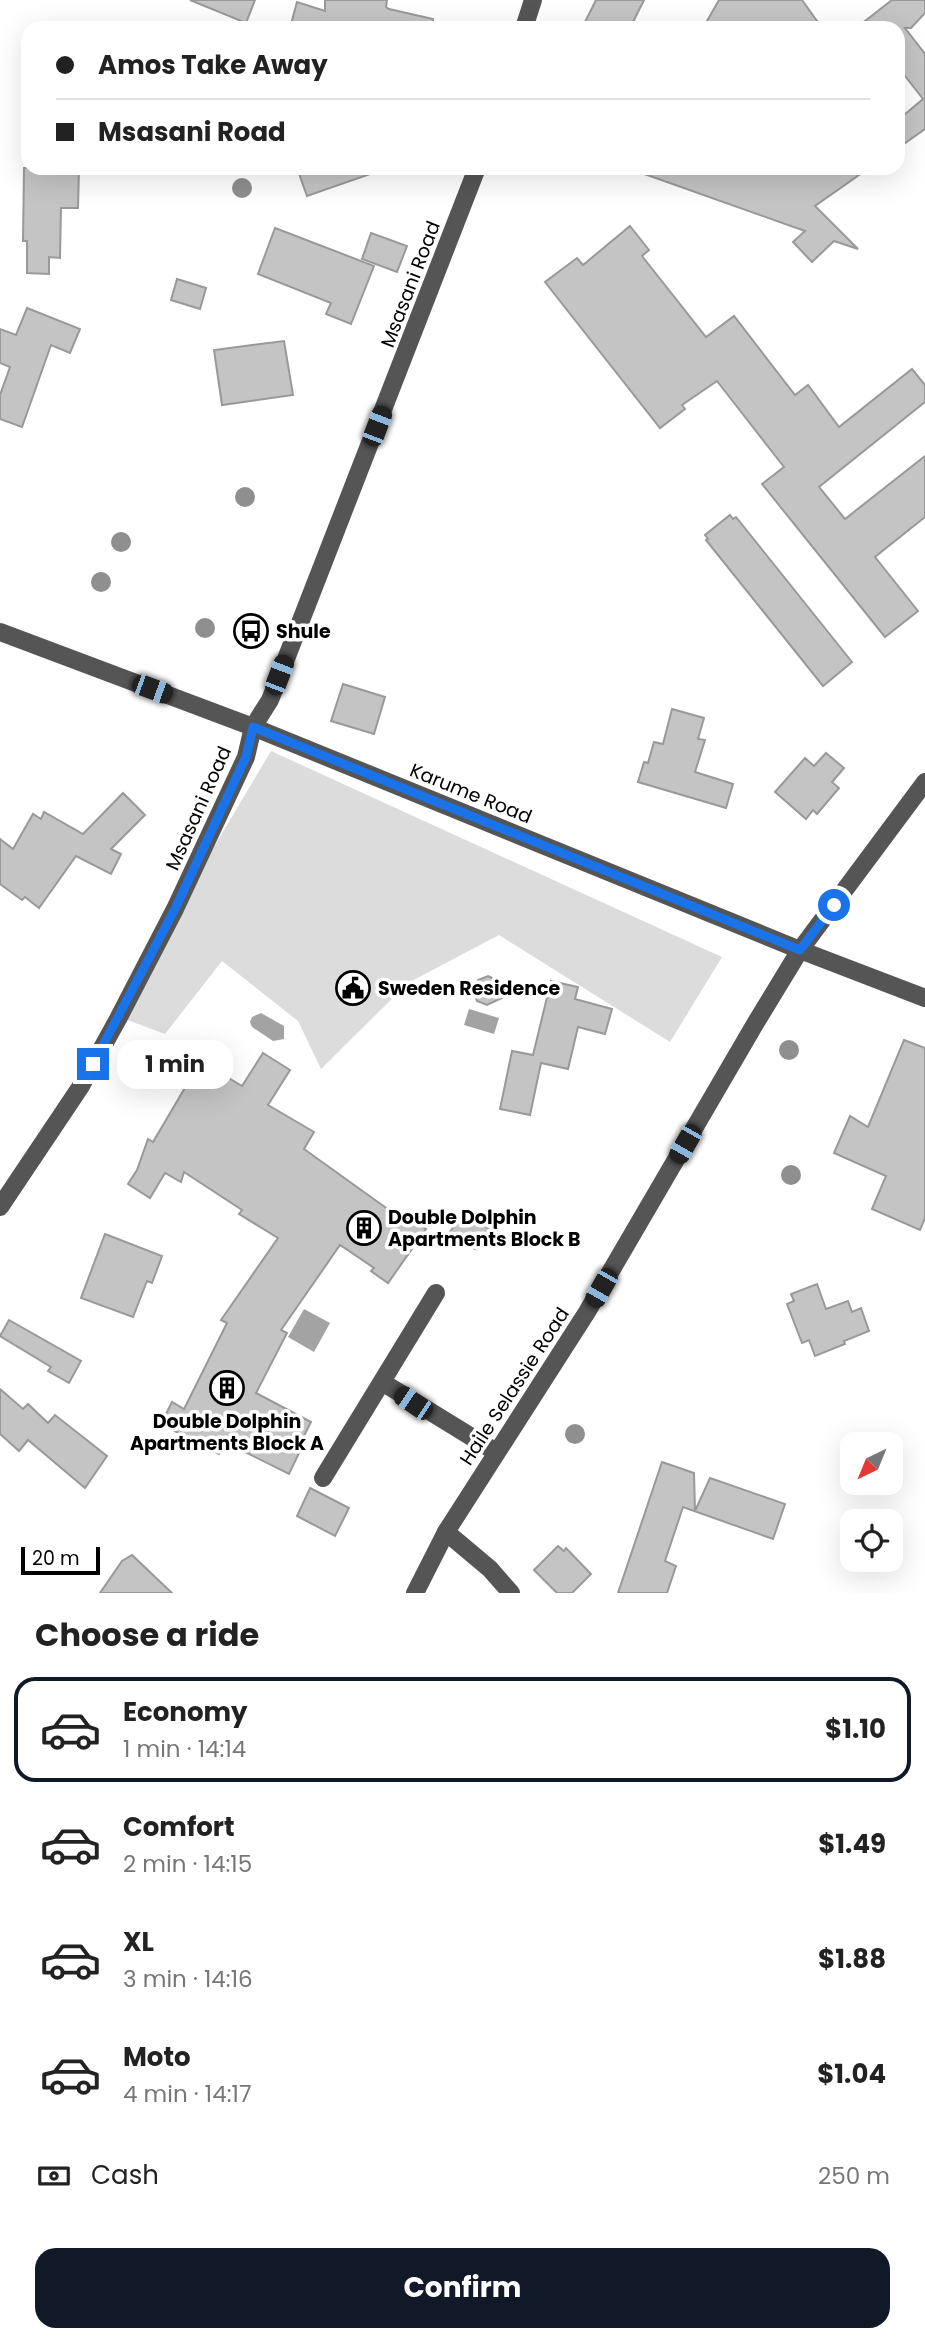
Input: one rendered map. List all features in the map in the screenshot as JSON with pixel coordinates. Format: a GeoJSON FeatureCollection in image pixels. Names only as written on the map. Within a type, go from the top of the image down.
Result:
{"type":"FeatureCollection","features":[{"type":"Feature","properties":{"kind":"street"},"geometry":{"type":"LineString","coordinates":[[526,21],[533,0]]}},
{"type":"Feature","properties":{"kind":"street","name":"Msasani Road"},"geometry":{"type":"LineString","coordinates":[[0,1207],[81,1087],[175,909],[224,805],[246,757],[253,727],[270,700],[474,175]]}},
{"type":"Feature","properties":{"kind":"street","name":"Karume Road"},"geometry":{"type":"LineString","coordinates":[[0,632],[253,727],[800,950],[925,998]]}},
{"type":"Feature","properties":{"kind":"street","name":"Haile Selassie Road"},"geometry":{"type":"LineString","coordinates":[[415,1593],[446,1532],[587,1312],[754,1024],[800,950],[925,782]]}},
{"type":"Feature","properties":{"kind":"street"},"geometry":{"type":"LineString","coordinates":[[323,1478],[436,1293]]}},
{"type":"Feature","properties":{"kind":"street"},"geometry":{"type":"LineString","coordinates":[[382,1382],[496,1452]]}},
{"type":"Feature","properties":{"kind":"street"},"geometry":{"type":"LineString","coordinates":[[446,1532],[490,1569],[511,1593]]}},
{"type":"Feature","properties":{"kind":"shaded area"},"geometry":{"type":"Polygon","coordinates":[[[271,751],[722,957],[670,1042],[499,935],[408,983],[321,1069],[298,1021],[222,961],[165,1034],[114,1015],[271,751]]]}},
{"type":"Feature","properties":{"kind":"shaded area"},"geometry":{"type":"Polygon","coordinates":[[[469,1009],[499,1018],[494,1034],[464,1025],[469,1009]]]}},
{"type":"Feature","properties":{"kind":"shaded area"},"geometry":{"type":"Polygon","coordinates":[[[261,1013],[284,1026],[284,1039],[273,1041],[252,1027],[252,1017],[261,1013]]]}},
{"type":"Feature","properties":{"kind":"shaded area"},"geometry":{"type":"Polygon","coordinates":[[[304,1309],[330,1323],[314,1352],[288,1337],[304,1309]]]}},
{"type":"Feature","properties":{"kind":"building"},"geometry":{"type":"Polygon","coordinates":[[[190,0],[255,0],[247,21],[190,0]]]}},
{"type":"Feature","properties":{"kind":"building"},"geometry":{"type":"Polygon","coordinates":[[[325,0],[387,0],[386,7],[389,9],[433,19],[292,21],[297,2],[325,11],[325,0]]]}},
{"type":"Feature","properties":{"kind":"building"},"geometry":{"type":"Polygon","coordinates":[[[596,0],[644,0],[634,21],[586,21],[596,0]]]}},
{"type":"Feature","properties":{"kind":"building"},"geometry":{"type":"Polygon","coordinates":[[[719,0],[802,0],[817,21],[707,21],[719,0]]]}},
{"type":"Feature","properties":{"kind":"building"},"geometry":{"type":"Polygon","coordinates":[[[892,0],[925,0],[925,13],[911,28],[905,28],[905,21],[865,21],[892,0]]]}},
{"type":"Feature","properties":{"kind":"building"},"geometry":{"type":"Polygon","coordinates":[[[905,28],[925,54],[925,129],[905,143],[905,114],[923,99],[905,76],[905,28]]]}},
{"type":"Feature","properties":{"kind":"building"},"geometry":{"type":"Polygon","coordinates":[[[24,175],[79,175],[78,208],[61,208],[60,258],[49,257],[49,274],[27,273],[27,241],[23,241],[24,175]]]}},
{"type":"Feature","properties":{"kind":"building"},"geometry":{"type":"Polygon","coordinates":[[[300,175],[367,175],[307,196],[300,175]]]}},
{"type":"Feature","properties":{"kind":"building"},"geometry":{"type":"Polygon","coordinates":[[[647,175],[859,175],[815,206],[858,249],[834,241],[812,262],[793,242],[805,231],[647,175]]]}},
{"type":"Feature","properties":{"kind":"building"},"geometry":{"type":"Polygon","coordinates":[[[630,226],[649,250],[642,256],[706,337],[734,316],[795,395],[808,385],[839,427],[912,369],[925,385],[925,402],[819,487],[845,519],[925,456],[925,517],[875,557],[918,611],[885,637],[762,484],[784,467],[717,381],[682,405],[685,409],[660,428],[545,282],[577,258],[583,265],[630,226]]]}},
{"type":"Feature","properties":{"kind":"building"},"geometry":{"type":"Polygon","coordinates":[[[275,228],[374,266],[351,324],[326,314],[331,303],[258,274],[275,228]]]}},
{"type":"Feature","properties":{"kind":"building"},"geometry":{"type":"Polygon","coordinates":[[[371,233],[407,246],[397,272],[362,259],[371,233]]]}},
{"type":"Feature","properties":{"kind":"building"},"geometry":{"type":"Polygon","coordinates":[[[177,279],[206,288],[200,309],[171,300],[177,279]]]}},
{"type":"Feature","properties":{"kind":"building"},"geometry":{"type":"Polygon","coordinates":[[[27,308],[80,329],[70,353],[51,345],[22,427],[0,419],[0,395],[10,367],[0,363],[0,329],[16,335],[27,308]]]}},
{"type":"Feature","properties":{"kind":"building"},"geometry":{"type":"Polygon","coordinates":[[[284,341],[293,395],[222,405],[214,350],[284,341]]]}},
{"type":"Feature","properties":{"kind":"building"},"geometry":{"type":"Polygon","coordinates":[[[730,515],[733,519],[736,517],[852,662],[823,686],[706,540],[708,539],[705,535],[730,515]]]}},
{"type":"Feature","properties":{"kind":"building"},"geometry":{"type":"Polygon","coordinates":[[[343,684],[385,697],[374,734],[331,721],[343,684]]]}},
{"type":"Feature","properties":{"kind":"building"},"geometry":{"type":"Polygon","coordinates":[[[672,709],[704,718],[698,739],[705,740],[695,772],[733,784],[726,808],[638,782],[644,762],[648,763],[654,742],[663,744],[672,709]]]}},
{"type":"Feature","properties":{"kind":"building"},"geometry":{"type":"Polygon","coordinates":[[[826,753],[844,768],[832,782],[839,788],[817,814],[813,810],[806,819],[775,792],[805,758],[814,766],[826,753]]]}},
{"type":"Feature","properties":{"kind":"building"},"geometry":{"type":"Polygon","coordinates":[[[123,793],[145,815],[111,849],[121,854],[111,874],[76,856],[39,908],[0,884],[0,839],[13,849],[33,814],[41,819],[44,812],[83,834],[123,793]]]}},
{"type":"Feature","properties":{"kind":"building"},"geometry":{"type":"Polygon","coordinates":[[[488,976],[498,981],[508,995],[487,1005],[477,1001],[473,990],[478,980],[488,976]]]}},
{"type":"Feature","properties":{"kind":"building"},"geometry":{"type":"Polygon","coordinates":[[[551,981],[578,987],[575,999],[612,1009],[605,1034],[578,1027],[568,1069],[541,1063],[530,1115],[500,1109],[512,1051],[533,1055],[551,981]]]}},
{"type":"Feature","properties":{"kind":"building"},"geometry":{"type":"Polygon","coordinates":[[[904,1040],[925,1048],[925,1218],[920,1230],[872,1209],[886,1176],[834,1153],[850,1116],[868,1127],[904,1040]]]}},
{"type":"Feature","properties":{"kind":"building"},"geometry":{"type":"Polygon","coordinates":[[[263,1053],[290,1070],[268,1105],[314,1132],[304,1149],[396,1215],[400,1211],[426,1229],[388,1283],[371,1271],[374,1268],[340,1245],[281,1330],[287,1333],[256,1393],[311,1422],[296,1452],[299,1453],[289,1474],[225,1442],[219,1454],[161,1424],[172,1402],[184,1409],[227,1323],[221,1320],[278,1238],[239,1214],[242,1210],[184,1172],[181,1182],[165,1173],[150,1198],[128,1184],[137,1170],[148,1139],[153,1142],[199,1064],[210,1071],[212,1068],[242,1086],[263,1053]]]}},
{"type":"Feature","properties":{"kind":"building"},"geometry":{"type":"Polygon","coordinates":[[[464,1211],[489,1229],[475,1249],[450,1232],[464,1211]]]}},
{"type":"Feature","properties":{"kind":"building"},"geometry":{"type":"Polygon","coordinates":[[[105,1234],[162,1256],[152,1283],[147,1281],[133,1317],[81,1298],[105,1234]]]}},
{"type":"Feature","properties":{"kind":"building"},"geometry":{"type":"Polygon","coordinates":[[[817,1284],[826,1309],[848,1301],[852,1312],[861,1308],[869,1331],[815,1356],[809,1340],[802,1343],[787,1304],[794,1301],[791,1294],[817,1284]]]}},
{"type":"Feature","properties":{"kind":"building"},"geometry":{"type":"Polygon","coordinates":[[[9,1320],[81,1361],[69,1383],[48,1371],[51,1367],[0,1336],[9,1320]]]}},
{"type":"Feature","properties":{"kind":"building"},"geometry":{"type":"Polygon","coordinates":[[[0,1389],[23,1409],[28,1404],[48,1423],[55,1415],[107,1456],[85,1488],[28,1440],[19,1451],[0,1434],[0,1389]]]}},
{"type":"Feature","properties":{"kind":"building"},"geometry":{"type":"Polygon","coordinates":[[[662,1462],[694,1473],[695,1511],[710,1478],[785,1504],[773,1539],[683,1507],[665,1561],[676,1566],[667,1593],[618,1593],[662,1462]]]}},
{"type":"Feature","properties":{"kind":"building"},"geometry":{"type":"Polygon","coordinates":[[[310,1488],[349,1508],[335,1536],[297,1516],[310,1488]]]}},
{"type":"Feature","properties":{"kind":"building"},"geometry":{"type":"Polygon","coordinates":[[[558,1546],[564,1551],[566,1548],[591,1574],[572,1593],[557,1593],[534,1570],[558,1546]]]}},
{"type":"Feature","properties":{"kind":"building"},"geometry":{"type":"Polygon","coordinates":[[[132,1555],[172,1593],[100,1593],[122,1561],[132,1555]]]}},
{"type":"Feature","properties":{"kind":"place","name":"Shule"},"geometry":{"type":"Point","coordinates":[251,631]}},
{"type":"Feature","properties":{"kind":"place","name":"Sweden Residence"},"geometry":{"type":"Point","coordinates":[353,988]}},
{"type":"Feature","properties":{"kind":"place","name":"Double Dolphin Apartments Block B"},"geometry":{"type":"Point","coordinates":[364,1228]}},
{"type":"Feature","properties":{"kind":"place","name":"Double Dolphin Apartments Block A"},"geometry":{"type":"Point","coordinates":[227,1388]}},
{"type":"Feature","properties":{"kind":"route"},"geometry":{"type":"LineString","coordinates":[[93,1064],[175,909],[246,757],[253,727],[800,950],[834,905]]}}]}
